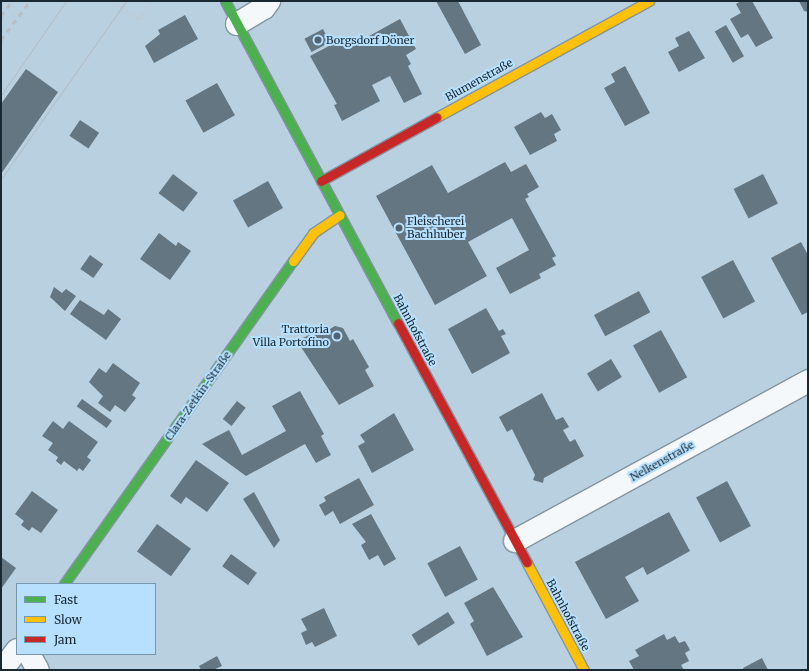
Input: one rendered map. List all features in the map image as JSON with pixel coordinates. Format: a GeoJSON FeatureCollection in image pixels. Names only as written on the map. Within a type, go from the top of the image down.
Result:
{"type":"FeatureCollection","features":[{"type":"Feature","properties":{"kind":"street","name":"Bahnhofstraße"},"geometry":{"type":"LineString","coordinates":[[225,1],[584,670]]}},
{"type":"Feature","properties":{"kind":"street"},"geometry":{"type":"LineString","coordinates":[[237,24],[264,8],[269,1]]}},
{"type":"Feature","properties":{"kind":"street","name":"Blumenstraße"},"geometry":{"type":"LineString","coordinates":[[321,180],[649,1]]}},
{"type":"Feature","properties":{"kind":"street","name":"Clara-Zetkin-Straße"},"geometry":{"type":"LineString","coordinates":[[65,583],[313,233],[340,215]]}},
{"type":"Feature","properties":{"kind":"street","name":"Nelkenstraße"},"geometry":{"type":"LineString","coordinates":[[515,541],[808,382]]}},
{"type":"Feature","properties":{"kind":"street"},"geometry":{"type":"LineString","coordinates":[[2,670],[16,651]]}},
{"type":"Feature","properties":{"kind":"street"},"geometry":{"type":"LineString","coordinates":[[30,655],[38,670]]}},
{"type":"Feature","properties":{"kind":"path"},"geometry":{"type":"LineString","coordinates":[[114,1],[139,19],[152,1]]}},
{"type":"Feature","properties":{"kind":"building"},"geometry":{"type":"Polygon","coordinates":[[[436,1],[458,1],[481,45],[465,54],[436,1]]]}},
{"type":"Feature","properties":{"kind":"building"},"geometry":{"type":"Polygon","coordinates":[[[741,1],[752,1],[773,38],[756,47],[748,34],[741,38],[730,19],[741,13],[736,4],[741,1]]]}},
{"type":"Feature","properties":{"kind":"building"},"geometry":{"type":"Polygon","coordinates":[[[799,1],[808,1],[808,12],[804,11],[799,1]]]}},
{"type":"Feature","properties":{"kind":"building"},"geometry":{"type":"Polygon","coordinates":[[[185,15],[198,39],[154,63],[145,46],[160,34],[158,30],[185,15]]]}},
{"type":"Feature","properties":{"kind":"building"},"geometry":{"type":"Polygon","coordinates":[[[400,19],[416,49],[406,55],[411,64],[408,66],[422,94],[404,103],[390,76],[372,85],[380,101],[342,121],[334,105],[337,104],[310,56],[346,37],[351,46],[400,19]]]}},
{"type":"Feature","properties":{"kind":"building"},"geometry":{"type":"Polygon","coordinates":[[[726,25],[744,56],[733,63],[715,32],[726,25]]]}},
{"type":"Feature","properties":{"kind":"building","name":"Borgsdorf Döner"},"geometry":{"type":"Polygon","coordinates":[[[323,29],[330,42],[312,52],[304,39],[323,29]]]}},
{"type":"Feature","properties":{"kind":"building"},"geometry":{"type":"Polygon","coordinates":[[[689,31],[705,58],[679,72],[668,52],[679,46],[675,38],[689,31]]]}},
{"type":"Feature","properties":{"kind":"building"},"geometry":{"type":"Polygon","coordinates":[[[625,66],[650,113],[625,126],[604,88],[615,82],[611,74],[625,66]]]}},
{"type":"Feature","properties":{"kind":"building"},"geometry":{"type":"Polygon","coordinates":[[[26,69],[58,92],[1,174],[1,104],[26,69]]]}},
{"type":"Feature","properties":{"kind":"building"},"geometry":{"type":"Polygon","coordinates":[[[217,83],[235,115],[203,133],[186,100],[217,83]]]}},
{"type":"Feature","properties":{"kind":"building"},"geometry":{"type":"Polygon","coordinates":[[[541,112],[545,118],[552,114],[561,130],[554,134],[557,141],[530,155],[514,127],[541,112]]]}},
{"type":"Feature","properties":{"kind":"building"},"geometry":{"type":"Polygon","coordinates":[[[80,120],[99,133],[88,149],[69,136],[80,120]]]}},
{"type":"Feature","properties":{"kind":"building"},"geometry":{"type":"Polygon","coordinates":[[[505,162],[511,172],[526,164],[539,187],[527,194],[529,197],[525,199],[556,256],[552,258],[556,265],[539,274],[541,278],[510,294],[496,268],[529,250],[512,218],[468,242],[487,276],[435,305],[376,196],[432,165],[448,193],[505,162]]]}},
{"type":"Feature","properties":{"kind":"building"},"geometry":{"type":"Polygon","coordinates":[[[173,174],[198,193],[183,212],[159,193],[173,174]]]}},
{"type":"Feature","properties":{"kind":"building"},"geometry":{"type":"Polygon","coordinates":[[[763,174],[778,203],[749,218],[734,189],[763,174]]]}},
{"type":"Feature","properties":{"kind":"building"},"geometry":{"type":"Polygon","coordinates":[[[268,181],[283,208],[248,228],[233,200],[268,181]]]}},
{"type":"Feature","properties":{"kind":"building"},"geometry":{"type":"Polygon","coordinates":[[[159,233],[176,246],[178,242],[191,251],[170,280],[140,259],[159,233]]]}},
{"type":"Feature","properties":{"kind":"building"},"geometry":{"type":"Polygon","coordinates":[[[801,242],[808,255],[808,312],[802,315],[771,258],[801,242]]]}},
{"type":"Feature","properties":{"kind":"building"},"geometry":{"type":"Polygon","coordinates":[[[90,255],[103,264],[93,278],[80,269],[90,255]]]}},
{"type":"Feature","properties":{"kind":"building"},"geometry":{"type":"Polygon","coordinates":[[[733,260],[755,301],[723,318],[701,277],[733,260]]]}},
{"type":"Feature","properties":{"kind":"building"},"geometry":{"type":"Polygon","coordinates":[[[54,287],[62,293],[66,289],[76,296],[65,311],[50,297],[54,287]]]}},
{"type":"Feature","properties":{"kind":"building"},"geometry":{"type":"Polygon","coordinates":[[[639,291],[650,312],[605,336],[594,315],[639,291]]]}},
{"type":"Feature","properties":{"kind":"building"},"geometry":{"type":"Polygon","coordinates":[[[80,300],[104,315],[108,309],[121,319],[106,340],[70,314],[80,300]]]}},
{"type":"Feature","properties":{"kind":"building"},"geometry":{"type":"Polygon","coordinates":[[[486,308],[499,331],[503,329],[506,334],[501,336],[510,353],[472,374],[448,329],[486,308]]]}},
{"type":"Feature","properties":{"kind":"building"},"geometry":{"type":"Polygon","coordinates":[[[335,326],[343,328],[350,341],[353,339],[369,367],[365,370],[374,386],[339,405],[297,341],[323,328],[325,332],[335,326]]]}},
{"type":"Feature","properties":{"kind":"building"},"geometry":{"type":"Polygon","coordinates":[[[661,330],[687,377],[659,393],[633,346],[661,330]]]}},
{"type":"Feature","properties":{"kind":"building"},"geometry":{"type":"Polygon","coordinates":[[[611,359],[622,377],[598,391],[587,373],[611,359]]]}},
{"type":"Feature","properties":{"kind":"building"},"geometry":{"type":"Polygon","coordinates":[[[113,363],[140,383],[132,395],[136,398],[125,412],[115,405],[110,412],[98,403],[103,396],[89,382],[99,368],[106,373],[113,363]]]}},
{"type":"Feature","properties":{"kind":"building"},"geometry":{"type":"Polygon","coordinates":[[[300,391],[324,434],[321,436],[331,455],[316,463],[305,444],[246,476],[202,444],[229,430],[242,455],[286,431],[272,406],[300,391]]]}},
{"type":"Feature","properties":{"kind":"building"},"geometry":{"type":"Polygon","coordinates":[[[542,393],[556,420],[563,417],[569,427],[563,430],[570,442],[575,439],[584,456],[544,478],[543,483],[533,480],[535,475],[512,429],[507,432],[499,417],[542,393]]]}},
{"type":"Feature","properties":{"kind":"building"},"geometry":{"type":"Polygon","coordinates":[[[82,399],[112,421],[107,428],[77,406],[82,399]]]}},
{"type":"Feature","properties":{"kind":"building"},"geometry":{"type":"Polygon","coordinates":[[[237,401],[246,408],[232,426],[223,419],[237,401]]]}},
{"type":"Feature","properties":{"kind":"building"},"geometry":{"type":"Polygon","coordinates":[[[394,413],[414,450],[372,473],[358,446],[365,442],[360,435],[394,413]]]}},
{"type":"Feature","properties":{"kind":"building"},"geometry":{"type":"Polygon","coordinates":[[[53,421],[63,429],[69,421],[98,442],[87,457],[91,460],[83,471],[79,468],[77,471],[64,461],[61,465],[56,461],[58,457],[48,450],[53,443],[42,436],[53,421]]]}},
{"type":"Feature","properties":{"kind":"building"},"geometry":{"type":"Polygon","coordinates":[[[196,460],[229,483],[207,512],[186,497],[181,504],[170,496],[196,460]]]}},
{"type":"Feature","properties":{"kind":"building"},"geometry":{"type":"Polygon","coordinates":[[[359,478],[374,505],[340,524],[333,511],[325,516],[319,505],[326,501],[324,497],[359,478]]]}},
{"type":"Feature","properties":{"kind":"building"},"geometry":{"type":"Polygon","coordinates":[[[727,481],[751,526],[720,542],[696,497],[727,481]]]}},
{"type":"Feature","properties":{"kind":"building"},"geometry":{"type":"Polygon","coordinates":[[[32,491],[58,510],[41,533],[32,527],[29,531],[21,525],[24,521],[15,514],[32,491]]]}},
{"type":"Feature","properties":{"kind":"building"},"geometry":{"type":"Polygon","coordinates":[[[254,492],[280,540],[274,548],[243,499],[254,492]]]}},
{"type":"Feature","properties":{"kind":"building"},"geometry":{"type":"Polygon","coordinates":[[[669,512],[690,551],[647,575],[643,567],[625,577],[639,601],[606,619],[575,562],[669,512]]]}},
{"type":"Feature","properties":{"kind":"building"},"geometry":{"type":"Polygon","coordinates":[[[371,514],[396,559],[384,566],[378,555],[369,560],[361,545],[366,542],[352,524],[371,514]]]}},
{"type":"Feature","properties":{"kind":"building"},"geometry":{"type":"Polygon","coordinates":[[[157,524],[191,549],[171,576],[137,552],[157,524]]]}},
{"type":"Feature","properties":{"kind":"building"},"geometry":{"type":"Polygon","coordinates":[[[460,546],[478,580],[445,597],[427,563],[460,546]]]}},
{"type":"Feature","properties":{"kind":"building"},"geometry":{"type":"Polygon","coordinates":[[[231,554],[257,573],[248,585],[222,566],[231,554]]]}},
{"type":"Feature","properties":{"kind":"building"},"geometry":{"type":"Polygon","coordinates":[[[1,557],[16,568],[1,589],[1,557]]]}},
{"type":"Feature","properties":{"kind":"building"},"geometry":{"type":"Polygon","coordinates":[[[493,587],[523,637],[487,656],[470,624],[474,621],[464,603],[493,587]]]}},
{"type":"Feature","properties":{"kind":"building"},"geometry":{"type":"Polygon","coordinates":[[[324,608],[337,636],[315,647],[312,642],[306,645],[301,633],[307,630],[301,619],[324,608]]]}},
{"type":"Feature","properties":{"kind":"building"},"geometry":{"type":"Polygon","coordinates":[[[448,612],[455,623],[418,646],[412,635],[448,612]]]}},
{"type":"Feature","properties":{"kind":"building"},"geometry":{"type":"Polygon","coordinates":[[[664,634],[667,640],[675,636],[679,643],[685,641],[690,650],[685,653],[689,661],[681,665],[684,670],[634,670],[629,661],[639,656],[635,650],[664,634]]]}},
{"type":"Feature","properties":{"kind":"building"},"geometry":{"type":"Polygon","coordinates":[[[217,656],[222,666],[213,670],[201,670],[199,666],[217,656]]]}},
{"type":"Feature","properties":{"kind":"building"},"geometry":{"type":"Polygon","coordinates":[[[762,658],[768,670],[744,670],[743,668],[762,658]]]}},
{"type":"Feature","properties":{"kind":"tram line"},"geometry":{"type":"LineString","coordinates":[[1,95],[66,1]]}},
{"type":"Feature","properties":{"kind":"tram line"},"geometry":{"type":"LineString","coordinates":[[1,179],[126,1]]}},
{"type":"Feature","properties":{"kind":"railway"},"geometry":{"type":"LineString","coordinates":[[1,16],[12,1]]}},
{"type":"Feature","properties":{"kind":"railway"},"geometry":{"type":"LineString","coordinates":[[1,40],[30,1]]}},
{"type":"Feature","properties":{"kind":"traffic: fast"},"geometry":{"type":"LineString","coordinates":[[225,1],[398,323]]}},
{"type":"Feature","properties":{"kind":"traffic: fast"},"geometry":{"type":"LineString","coordinates":[[65,583],[293,261]]}},
{"type":"Feature","properties":{"kind":"traffic: slow"},"geometry":{"type":"LineString","coordinates":[[437,117],[649,1]]}},
{"type":"Feature","properties":{"kind":"traffic: slow"},"geometry":{"type":"LineString","coordinates":[[293,261],[313,233],[340,215]]}},
{"type":"Feature","properties":{"kind":"traffic: slow"},"geometry":{"type":"LineString","coordinates":[[527,563],[584,670]]}},
{"type":"Feature","properties":{"kind":"traffic: jam"},"geometry":{"type":"LineString","coordinates":[[321,181],[437,117]]}},
{"type":"Feature","properties":{"kind":"traffic: jam"},"geometry":{"type":"LineString","coordinates":[[398,323],[527,563]]}},
{"type":"Feature","properties":{"kind":"place","name":"Borgsdorf Döner"},"geometry":{"type":"Point","coordinates":[318,40]}},
{"type":"Feature","properties":{"kind":"place","name":"Fleischerei Bachhuber"},"geometry":{"type":"Point","coordinates":[399,228]}},
{"type":"Feature","properties":{"kind":"place","name":"Trattoria Villa Portofino"},"geometry":{"type":"Point","coordinates":[337,336]}}]}
